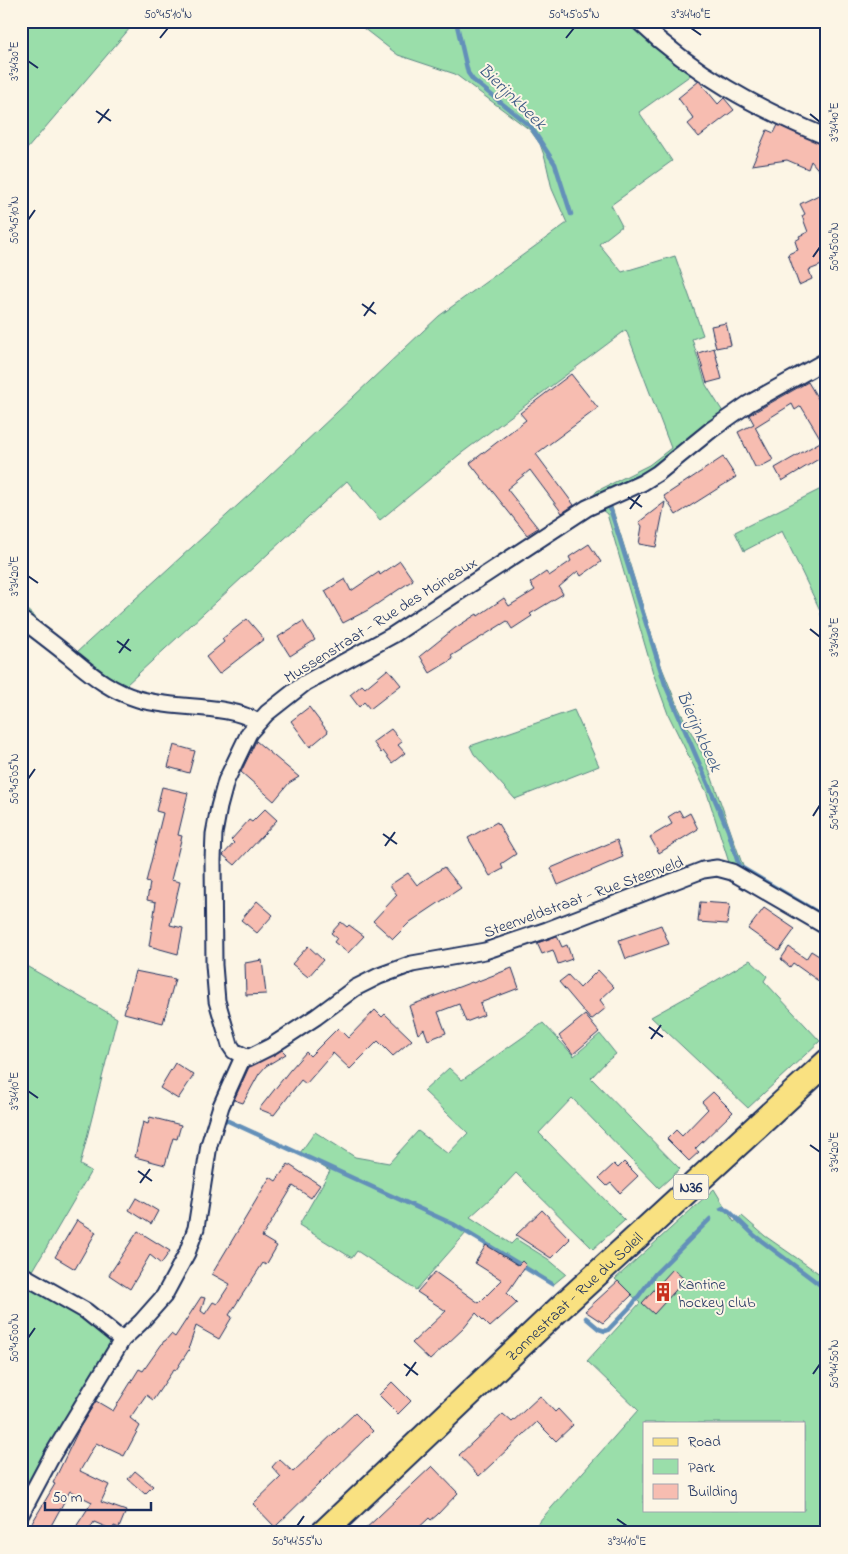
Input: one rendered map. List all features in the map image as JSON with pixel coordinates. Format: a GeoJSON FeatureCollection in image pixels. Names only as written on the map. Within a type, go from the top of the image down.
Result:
{"type":"FeatureCollection","features":[{"type":"Feature","properties":{"kind":"main road","name":"Zonnestraat - Rue du Soleil"},"geometry":{"type":"LineString","coordinates":[[324,1533],[548,1319],[827,1062]]}},
{"type":"Feature","properties":{"kind":"street"},"geometry":{"type":"LineString","coordinates":[[638,21],[673,52],[729,91],[757,106],[827,137]]}},
{"type":"Feature","properties":{"kind":"street","name":"Mussenstraat - Rue des Moineaux"},"geometry":{"type":"LineString","coordinates":[[243,1057],[234,1051],[230,1045],[217,1001],[214,965],[214,834],[226,781],[249,733],[258,722],[305,683],[393,635],[587,508],[636,486],[658,473],[711,430],[748,404],[827,360]]}},
{"type":"Feature","properties":{"kind":"street"},"geometry":{"type":"LineString","coordinates":[[21,619],[98,681],[118,693],[153,703],[236,713],[258,722]]}},
{"type":"Feature","properties":{"kind":"street","name":"Steenveldstraat - Rue Steenveld"},"geometry":{"type":"LineString","coordinates":[[243,1057],[252,1057],[270,1048],[316,1018],[355,988],[379,976],[412,964],[485,951],[547,930],[703,870],[717,868],[732,872],[827,927]]}},
{"type":"Feature","properties":{"kind":"street"},"geometry":{"type":"LineString","coordinates":[[21,1514],[53,1454],[122,1340],[164,1296],[186,1253],[196,1228],[209,1145],[226,1095],[243,1057]]}},
{"type":"Feature","properties":{"kind":"street"},"geometry":{"type":"LineString","coordinates":[[21,1274],[86,1311],[122,1340]]}},
{"type":"Feature","properties":{"kind":"green space"},"geometry":{"type":"Polygon","coordinates":[[[21,21],[136,21],[21,156],[21,21]]]}},
{"type":"Feature","properties":{"kind":"green space"},"geometry":{"type":"Polygon","coordinates":[[[354,21],[635,21],[695,72],[639,112],[672,161],[611,205],[622,226],[599,244],[622,272],[675,256],[703,335],[692,339],[706,385],[725,415],[660,467],[585,506],[597,491],[649,465],[671,448],[626,330],[459,455],[380,520],[347,481],[126,685],[122,691],[21,615],[21,604],[77,652],[250,494],[439,316],[567,223],[552,189],[540,144],[530,130],[455,74],[398,55],[354,21]]]}},
{"type":"Feature","properties":{"kind":"green space"},"geometry":{"type":"Polygon","coordinates":[[[827,486],[827,641],[820,610],[782,531],[744,551],[735,532],[827,486]]]}},
{"type":"Feature","properties":{"kind":"green space"},"geometry":{"type":"Polygon","coordinates":[[[611,504],[662,668],[677,705],[706,761],[745,872],[731,869],[707,793],[668,714],[653,673],[607,514],[598,507],[611,504]]]}},
{"type":"Feature","properties":{"kind":"green space"},"geometry":{"type":"Polygon","coordinates":[[[574,710],[599,766],[515,799],[474,754],[470,746],[574,710]]]}},
{"type":"Feature","properties":{"kind":"green space"},"geometry":{"type":"Polygon","coordinates":[[[750,960],[767,976],[764,981],[820,1041],[748,1108],[651,1017],[750,960]]]}},
{"type":"Feature","properties":{"kind":"green space"},"geometry":{"type":"Polygon","coordinates":[[[21,963],[117,1018],[80,1165],[91,1171],[31,1274],[21,1269],[21,963]]]}},
{"type":"Feature","properties":{"kind":"green space"},"geometry":{"type":"Polygon","coordinates":[[[543,1023],[574,1056],[600,1034],[616,1054],[591,1078],[680,1169],[659,1188],[572,1098],[539,1133],[625,1220],[593,1249],[516,1173],[470,1217],[511,1244],[516,1239],[548,1259],[566,1274],[554,1284],[467,1232],[416,1290],[357,1251],[352,1258],[299,1225],[330,1171],[300,1153],[315,1132],[355,1157],[389,1163],[418,1131],[448,1154],[468,1133],[424,1091],[449,1068],[462,1080],[543,1023]]]}},
{"type":"Feature","properties":{"kind":"green space"},"geometry":{"type":"Polygon","coordinates":[[[714,1189],[734,1222],[742,1216],[765,1236],[827,1279],[827,1533],[529,1533],[638,1410],[587,1361],[640,1303],[615,1279],[714,1189]]]}},
{"type":"Feature","properties":{"kind":"green space"},"geometry":{"type":"Polygon","coordinates":[[[21,1277],[111,1337],[111,1347],[21,1501],[21,1277]]]}},
{"type":"Feature","properties":{"kind":"building"},"geometry":{"type":"Polygon","coordinates":[[[699,81],[718,104],[724,98],[734,110],[699,137],[688,124],[694,119],[678,98],[699,81]]]}},
{"type":"Feature","properties":{"kind":"building"},"geometry":{"type":"Polygon","coordinates":[[[778,125],[827,146],[827,180],[811,161],[808,169],[787,160],[752,165],[767,130],[774,133],[778,125]]]}},
{"type":"Feature","properties":{"kind":"building"},"geometry":{"type":"Polygon","coordinates":[[[827,191],[827,263],[809,270],[812,279],[799,285],[788,254],[798,250],[795,241],[800,238],[799,236],[808,232],[802,216],[805,214],[800,204],[827,191]]]}},
{"type":"Feature","properties":{"kind":"building"},"geometry":{"type":"Polygon","coordinates":[[[726,323],[731,345],[716,348],[711,326],[726,323]]]}},
{"type":"Feature","properties":{"kind":"building"},"geometry":{"type":"Polygon","coordinates":[[[714,348],[722,379],[707,383],[698,353],[714,348]]]}},
{"type":"Feature","properties":{"kind":"building"},"geometry":{"type":"Polygon","coordinates":[[[571,374],[598,408],[536,454],[574,505],[562,513],[530,470],[507,489],[538,528],[527,535],[470,463],[526,420],[520,413],[571,374]]]}},
{"type":"Feature","properties":{"kind":"building"},"geometry":{"type":"Polygon","coordinates":[[[808,382],[827,414],[827,454],[782,481],[775,468],[822,441],[801,406],[795,410],[792,404],[755,427],[773,460],[760,467],[755,467],[738,432],[754,424],[749,415],[808,382]]]}},
{"type":"Feature","properties":{"kind":"building"},"geometry":{"type":"Polygon","coordinates":[[[723,457],[736,477],[676,515],[664,496],[723,457]]]}},
{"type":"Feature","properties":{"kind":"building"},"geometry":{"type":"Polygon","coordinates":[[[665,502],[656,547],[639,544],[642,526],[639,522],[665,502]]]}},
{"type":"Feature","properties":{"kind":"building"},"geometry":{"type":"Polygon","coordinates":[[[589,544],[601,562],[581,576],[578,571],[559,587],[563,594],[530,614],[532,616],[512,629],[507,621],[451,656],[453,659],[430,673],[420,656],[455,628],[477,614],[478,616],[504,598],[509,606],[535,590],[530,583],[546,572],[549,576],[571,561],[569,557],[589,544]]]}},
{"type":"Feature","properties":{"kind":"building"},"geometry":{"type":"Polygon","coordinates":[[[400,561],[413,580],[368,610],[343,623],[325,591],[345,579],[351,591],[379,572],[380,575],[400,561]]]}},
{"type":"Feature","properties":{"kind":"building"},"geometry":{"type":"Polygon","coordinates":[[[247,619],[264,639],[219,674],[206,657],[224,642],[222,639],[247,619]]]}},
{"type":"Feature","properties":{"kind":"building"},"geometry":{"type":"Polygon","coordinates":[[[303,621],[315,640],[290,656],[278,637],[303,621]]]}},
{"type":"Feature","properties":{"kind":"building"},"geometry":{"type":"Polygon","coordinates":[[[388,669],[401,685],[370,709],[364,702],[359,707],[350,695],[362,685],[365,688],[388,669]]]}},
{"type":"Feature","properties":{"kind":"building"},"geometry":{"type":"Polygon","coordinates":[[[309,707],[328,732],[310,747],[291,721],[309,707]]]}},
{"type":"Feature","properties":{"kind":"building"},"geometry":{"type":"Polygon","coordinates":[[[391,729],[402,742],[398,745],[405,753],[392,763],[373,742],[391,729]]]}},
{"type":"Feature","properties":{"kind":"building"},"geometry":{"type":"Polygon","coordinates":[[[256,741],[299,777],[289,783],[274,801],[241,772],[256,741]]]}},
{"type":"Feature","properties":{"kind":"building"},"geometry":{"type":"Polygon","coordinates":[[[174,745],[195,751],[189,773],[168,767],[174,745]]]}},
{"type":"Feature","properties":{"kind":"building"},"geometry":{"type":"Polygon","coordinates":[[[162,787],[188,793],[178,835],[182,836],[171,880],[180,882],[170,925],[183,928],[178,954],[149,946],[156,902],[147,900],[150,883],[146,882],[163,813],[156,811],[162,787]]]}},
{"type":"Feature","properties":{"kind":"building"},"geometry":{"type":"Polygon","coordinates":[[[265,809],[277,820],[235,865],[223,855],[234,843],[231,840],[249,820],[252,822],[265,809]]]}},
{"type":"Feature","properties":{"kind":"building"},"geometry":{"type":"Polygon","coordinates":[[[679,810],[683,817],[690,813],[698,829],[659,853],[650,837],[672,824],[668,817],[679,810]]]}},
{"type":"Feature","properties":{"kind":"building"},"geometry":{"type":"Polygon","coordinates":[[[497,822],[516,854],[501,864],[503,869],[490,876],[468,838],[497,822]]]}},
{"type":"Feature","properties":{"kind":"building"},"geometry":{"type":"Polygon","coordinates":[[[617,840],[623,857],[558,885],[551,868],[617,840]]]}},
{"type":"Feature","properties":{"kind":"building"},"geometry":{"type":"Polygon","coordinates":[[[444,867],[461,888],[410,922],[393,939],[373,921],[397,895],[390,885],[408,873],[417,885],[444,867]]]}},
{"type":"Feature","properties":{"kind":"building"},"geometry":{"type":"Polygon","coordinates":[[[257,901],[273,915],[257,933],[241,920],[257,901]]]}},
{"type":"Feature","properties":{"kind":"building"},"geometry":{"type":"Polygon","coordinates":[[[700,902],[730,904],[727,924],[698,922],[700,902]]]}},
{"type":"Feature","properties":{"kind":"building"},"geometry":{"type":"Polygon","coordinates":[[[764,908],[795,929],[779,951],[748,929],[764,908]]]}},
{"type":"Feature","properties":{"kind":"building"},"geometry":{"type":"Polygon","coordinates":[[[341,922],[347,927],[349,925],[364,936],[348,953],[334,942],[337,938],[331,933],[341,922]]]}},
{"type":"Feature","properties":{"kind":"building"},"geometry":{"type":"Polygon","coordinates":[[[661,925],[669,944],[626,959],[619,940],[661,925]]]}},
{"type":"Feature","properties":{"kind":"building"},"geometry":{"type":"Polygon","coordinates":[[[557,936],[562,947],[567,945],[572,959],[558,964],[553,950],[542,954],[537,943],[557,936]]]}},
{"type":"Feature","properties":{"kind":"building"},"geometry":{"type":"Polygon","coordinates":[[[827,945],[827,987],[793,963],[790,967],[781,959],[789,947],[806,959],[811,951],[819,956],[827,945]]]}},
{"type":"Feature","properties":{"kind":"building"},"geometry":{"type":"Polygon","coordinates":[[[308,946],[323,960],[308,977],[292,964],[308,946]]]}},
{"type":"Feature","properties":{"kind":"building"},"geometry":{"type":"Polygon","coordinates":[[[262,960],[266,994],[246,995],[245,963],[262,960]]]}},
{"type":"Feature","properties":{"kind":"building"},"geometry":{"type":"Polygon","coordinates":[[[512,968],[519,988],[480,1003],[484,1015],[466,1022],[459,1004],[438,1012],[446,1033],[428,1040],[424,1029],[418,1034],[409,1006],[512,968]]]}},
{"type":"Feature","properties":{"kind":"building"},"geometry":{"type":"Polygon","coordinates":[[[598,970],[614,987],[600,1000],[606,1008],[591,1020],[559,982],[568,975],[580,988],[598,970]]]}},
{"type":"Feature","properties":{"kind":"building"},"geometry":{"type":"Polygon","coordinates":[[[135,971],[175,979],[163,1023],[124,1013],[135,971]]]}},
{"type":"Feature","properties":{"kind":"building"},"geometry":{"type":"Polygon","coordinates":[[[375,1010],[382,1017],[385,1014],[412,1040],[393,1056],[378,1041],[350,1069],[333,1053],[306,1084],[301,1080],[274,1115],[259,1109],[306,1052],[310,1056],[338,1028],[348,1038],[375,1010]]]}},
{"type":"Feature","properties":{"kind":"building"},"geometry":{"type":"Polygon","coordinates":[[[585,1015],[599,1032],[573,1054],[559,1036],[585,1015]]]}},
{"type":"Feature","properties":{"kind":"building"},"geometry":{"type":"Polygon","coordinates":[[[282,1050],[286,1054],[266,1066],[259,1074],[243,1103],[234,1100],[249,1067],[282,1050]]]}},
{"type":"Feature","properties":{"kind":"building"},"geometry":{"type":"Polygon","coordinates":[[[175,1063],[194,1075],[178,1099],[160,1088],[175,1063]]]}},
{"type":"Feature","properties":{"kind":"building"},"geometry":{"type":"Polygon","coordinates":[[[713,1092],[733,1112],[695,1149],[699,1152],[689,1161],[667,1139],[676,1130],[682,1136],[708,1109],[702,1102],[713,1092]]]}},
{"type":"Feature","properties":{"kind":"building"},"geometry":{"type":"Polygon","coordinates":[[[150,1117],[181,1125],[177,1139],[173,1138],[165,1165],[135,1157],[143,1122],[148,1124],[150,1117]]]}},
{"type":"Feature","properties":{"kind":"building"},"geometry":{"type":"Polygon","coordinates":[[[624,1162],[638,1176],[620,1193],[611,1183],[607,1186],[599,1178],[614,1164],[618,1168],[624,1162]]]}},
{"type":"Feature","properties":{"kind":"building"},"geometry":{"type":"Polygon","coordinates":[[[288,1164],[320,1185],[311,1198],[293,1186],[262,1237],[277,1246],[266,1265],[263,1263],[229,1315],[232,1317],[219,1339],[196,1326],[190,1348],[176,1370],[174,1369],[153,1400],[146,1395],[130,1418],[140,1426],[124,1456],[96,1443],[80,1471],[109,1485],[101,1502],[126,1511],[119,1528],[114,1526],[113,1530],[94,1522],[87,1533],[72,1533],[92,1502],[70,1491],[47,1533],[32,1533],[36,1526],[32,1523],[55,1484],[53,1483],[80,1427],[96,1401],[113,1411],[139,1369],[143,1371],[171,1334],[175,1337],[201,1297],[205,1298],[201,1311],[205,1314],[213,1302],[217,1304],[230,1284],[212,1274],[270,1177],[276,1181],[288,1164]]]}},
{"type":"Feature","properties":{"kind":"building"},"geometry":{"type":"Polygon","coordinates":[[[136,1198],[158,1211],[151,1224],[129,1210],[136,1198]]]}},
{"type":"Feature","properties":{"kind":"building"},"geometry":{"type":"Polygon","coordinates":[[[542,1210],[570,1239],[551,1258],[516,1235],[542,1210]]]}},
{"type":"Feature","properties":{"kind":"building"},"geometry":{"type":"Polygon","coordinates":[[[77,1220],[96,1232],[75,1269],[55,1257],[77,1220]]]}},
{"type":"Feature","properties":{"kind":"building"},"geometry":{"type":"Polygon","coordinates":[[[138,1231],[170,1251],[161,1264],[150,1255],[130,1289],[109,1275],[138,1231]]]}},
{"type":"Feature","properties":{"kind":"building"},"geometry":{"type":"Polygon","coordinates":[[[486,1245],[518,1265],[522,1261],[526,1265],[507,1293],[517,1303],[490,1327],[476,1313],[464,1328],[430,1360],[412,1343],[446,1311],[417,1292],[435,1272],[479,1303],[502,1280],[475,1263],[486,1245]]]}},
{"type":"Feature","properties":{"kind":"building","name":"Kantine hockey club"},"geometry":{"type":"Polygon","coordinates":[[[673,1269],[685,1280],[654,1314],[642,1303],[673,1269]]]}},
{"type":"Feature","properties":{"kind":"building"},"geometry":{"type":"Polygon","coordinates":[[[618,1281],[632,1295],[603,1323],[585,1311],[618,1281]]]}},
{"type":"Feature","properties":{"kind":"building"},"geometry":{"type":"Polygon","coordinates":[[[392,1382],[411,1401],[398,1414],[379,1395],[392,1382]]]}},
{"type":"Feature","properties":{"kind":"building"},"geometry":{"type":"Polygon","coordinates":[[[540,1396],[555,1412],[558,1409],[573,1425],[556,1441],[537,1422],[479,1476],[459,1455],[503,1414],[512,1422],[540,1396]]]}},
{"type":"Feature","properties":{"kind":"building"},"geometry":{"type":"Polygon","coordinates":[[[355,1413],[373,1431],[275,1527],[253,1504],[281,1477],[272,1467],[279,1459],[293,1472],[355,1413]]]}},
{"type":"Feature","properties":{"kind":"building"},"geometry":{"type":"Polygon","coordinates":[[[432,1466],[458,1493],[437,1515],[431,1520],[429,1518],[413,1533],[361,1533],[432,1466]]]}},
{"type":"Feature","properties":{"kind":"building"},"geometry":{"type":"Polygon","coordinates":[[[135,1471],[153,1486],[145,1494],[128,1479],[135,1471]]]}},
{"type":"Feature","properties":{"kind":"waterway","name":"Bierijnkbeek"},"geometry":{"type":"LineString","coordinates":[[456,21],[468,73],[473,80],[531,127],[555,164],[571,214]]}},
{"type":"Feature","properties":{"kind":"waterway","name":"Bierijnkbeek"},"geometry":{"type":"LineString","coordinates":[[616,487],[645,473]]}},
{"type":"Feature","properties":{"kind":"waterway","name":"Bierijnkbeek"},"geometry":{"type":"LineString","coordinates":[[610,508],[665,684],[728,830],[739,866],[827,918]]}},
{"type":"Feature","properties":{"kind":"waterway"},"geometry":{"type":"LineString","coordinates":[[226,1120],[453,1224],[552,1284]]}},
{"type":"Feature","properties":{"kind":"waterway"},"geometry":{"type":"LineString","coordinates":[[721,1209],[729,1211],[755,1236],[827,1290]]}},
{"type":"Feature","properties":{"kind":"waterway"},"geometry":{"type":"LineString","coordinates":[[586,1318],[599,1329],[608,1330],[632,1305],[655,1274],[710,1219]]}},
{"type":"Feature","properties":{"kind":"place","name":"Kantine hockey club"},"geometry":{"type":"Point","coordinates":[663,1292]}}]}
